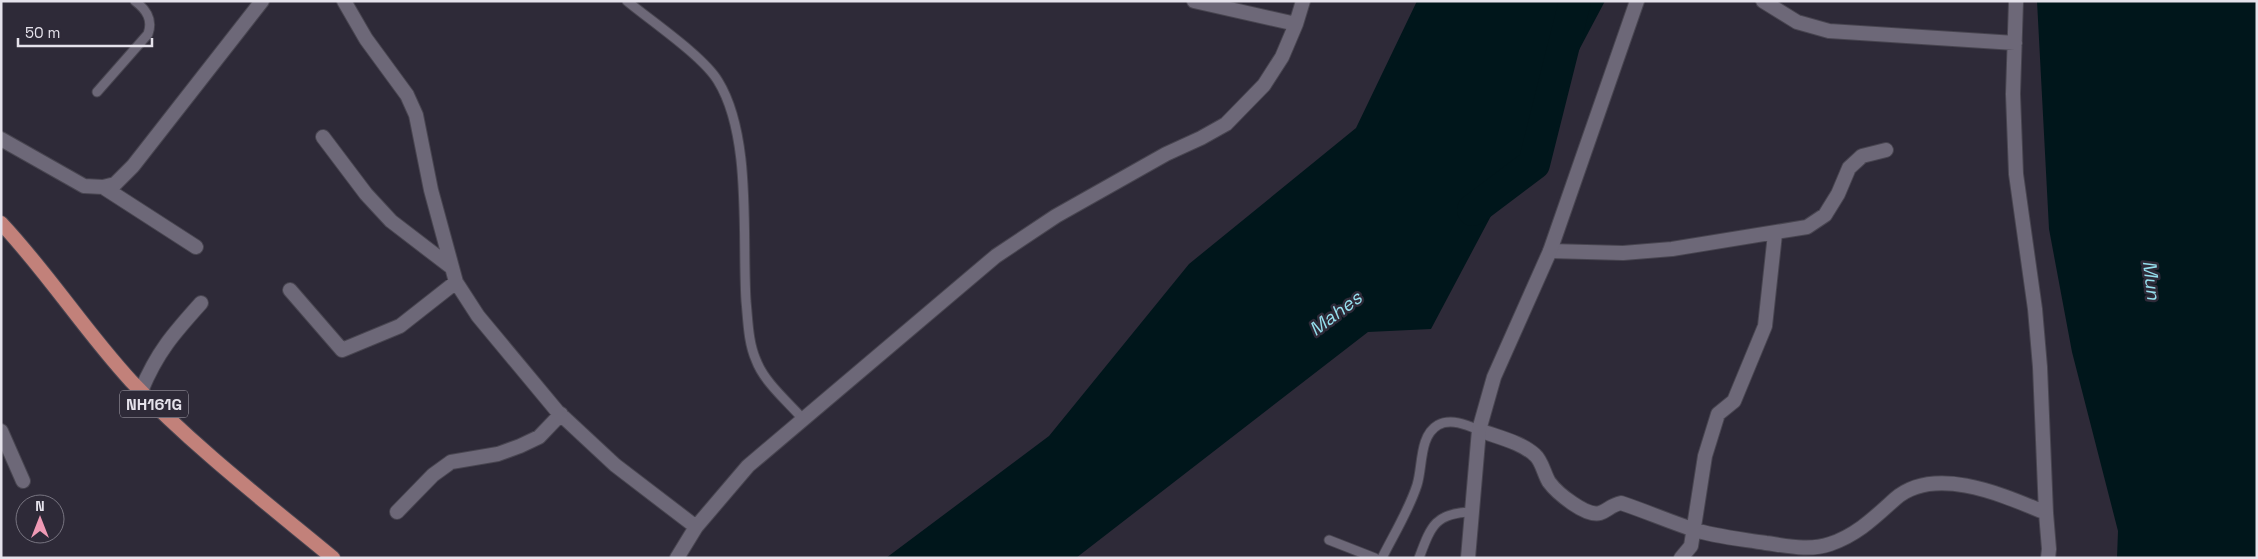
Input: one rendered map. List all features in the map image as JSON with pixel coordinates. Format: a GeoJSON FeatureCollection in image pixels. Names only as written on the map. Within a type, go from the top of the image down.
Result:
{"type":"FeatureCollection","features":[{"type":"Feature","properties":{"kind":"highway","name":"NH161G"},"geometry":{"type":"LineString","coordinates":[[1,223],[92,336],[180,431],[333,558]]}},
{"type":"Feature","properties":{"kind":"street"},"geometry":{"type":"LineString","coordinates":[[1,139],[84,186],[103,188],[115,184],[124,176],[262,1]]}},
{"type":"Feature","properties":{"kind":"street"},"geometry":{"type":"LineString","coordinates":[[344,1],[366,39],[399,82],[416,116],[431,190],[451,267],[456,282],[478,316],[561,414],[615,465],[696,527]]}},
{"type":"Feature","properties":{"kind":"street"},"geometry":{"type":"LineString","coordinates":[[1194,1],[1296,24]]}},
{"type":"Feature","properties":{"kind":"street"},"geometry":{"type":"LineString","coordinates":[[677,558],[696,527],[748,466],[996,256],[1065,211],[1166,154],[1226,124],[1264,85],[1282,57],[1296,24],[1303,1]]}},
{"type":"Feature","properties":{"kind":"street"},"geometry":{"type":"LineString","coordinates":[[1468,558],[1479,430],[1494,377],[1550,251],[1637,1]]}},
{"type":"Feature","properties":{"kind":"street"},"geometry":{"type":"LineString","coordinates":[[1763,1],[1797,22],[1829,31],[2015,44]]}},
{"type":"Feature","properties":{"kind":"street"},"geometry":{"type":"LineString","coordinates":[[2016,1],[2013,94],[2016,174],[2035,309],[2040,367],[2046,513],[2050,549],[2048,558]]}},
{"type":"Feature","properties":{"kind":"street"},"geometry":{"type":"LineString","coordinates":[[323,137],[366,194],[391,221],[451,267]]}},
{"type":"Feature","properties":{"kind":"street"},"geometry":{"type":"LineString","coordinates":[[1550,251],[1623,253],[1672,250],[1775,234],[1807,227],[1825,215],[1838,194],[1850,168],[1862,156],[1886,150]]}},
{"type":"Feature","properties":{"kind":"street"},"geometry":{"type":"LineString","coordinates":[[103,188],[196,247]]}},
{"type":"Feature","properties":{"kind":"street"},"geometry":{"type":"LineString","coordinates":[[1681,558],[1691,546],[1705,456],[1718,414],[1734,401],[1765,326],[1775,234]]}},
{"type":"Feature","properties":{"kind":"street"},"geometry":{"type":"LineString","coordinates":[[290,290],[342,350],[400,326],[456,282]]}},
{"type":"Feature","properties":{"kind":"street"},"geometry":{"type":"LineString","coordinates":[[141,390],[151,365],[164,346],[201,303]]}},
{"type":"Feature","properties":{"kind":"street"},"geometry":{"type":"LineString","coordinates":[[398,512],[433,475],[451,462],[498,454],[520,446],[539,437],[561,414]]}},
{"type":"Feature","properties":{"kind":"street"},"geometry":{"type":"LineString","coordinates":[[1479,430],[1528,448],[1538,457],[1550,484],[1576,506],[1590,513],[1601,513],[1611,505],[1621,503],[1693,529],[1739,540],[1797,548],[1830,544],[1862,528],[1896,497],[1916,488],[1936,484],[1962,484],[1998,493],[2046,513]]}},
{"type":"Feature","properties":{"kind":"street"},"geometry":{"type":"LineString","coordinates":[[1,432],[23,481]]}},
{"type":"Feature","properties":{"kind":"lane"},"geometry":{"type":"LineString","coordinates":[[98,92],[148,34],[151,25],[149,16],[135,1]]}},
{"type":"Feature","properties":{"kind":"lane"},"geometry":{"type":"LineString","coordinates":[[627,1],[706,65],[718,80],[727,97],[740,150],[743,258],[749,331],[756,361],[770,382],[803,420]]}},
{"type":"Feature","properties":{"kind":"lane"},"geometry":{"type":"LineString","coordinates":[[1382,558],[1417,484],[1426,439],[1431,431],[1440,424],[1452,422],[1479,430]]}},
{"type":"Feature","properties":{"kind":"lane"},"geometry":{"type":"LineString","coordinates":[[1419,558],[1434,523],[1454,512],[1471,512]]}},
{"type":"Feature","properties":{"kind":"lane"},"geometry":{"type":"LineString","coordinates":[[1330,540],[1375,558]]}},
{"type":"Feature","properties":{"kind":"water"},"geometry":{"type":"Polygon","coordinates":[[[1417,1],[1605,1],[1431,329],[1368,332],[1076,558],[886,558],[1049,436],[1189,264],[1356,128],[1417,1]]]}},
{"type":"Feature","properties":{"kind":"water","name":"Mun"},"geometry":{"type":"Polygon","coordinates":[[[2037,1],[2257,1],[2257,558],[2117,558],[2118,531],[2072,352],[2049,229],[2037,1]]]}},
{"type":"Feature","properties":{"kind":"waterway","name":"Mahes"},"geometry":{"type":"LineString","coordinates":[[1473,210],[1534,164],[1575,1]]}}]}
